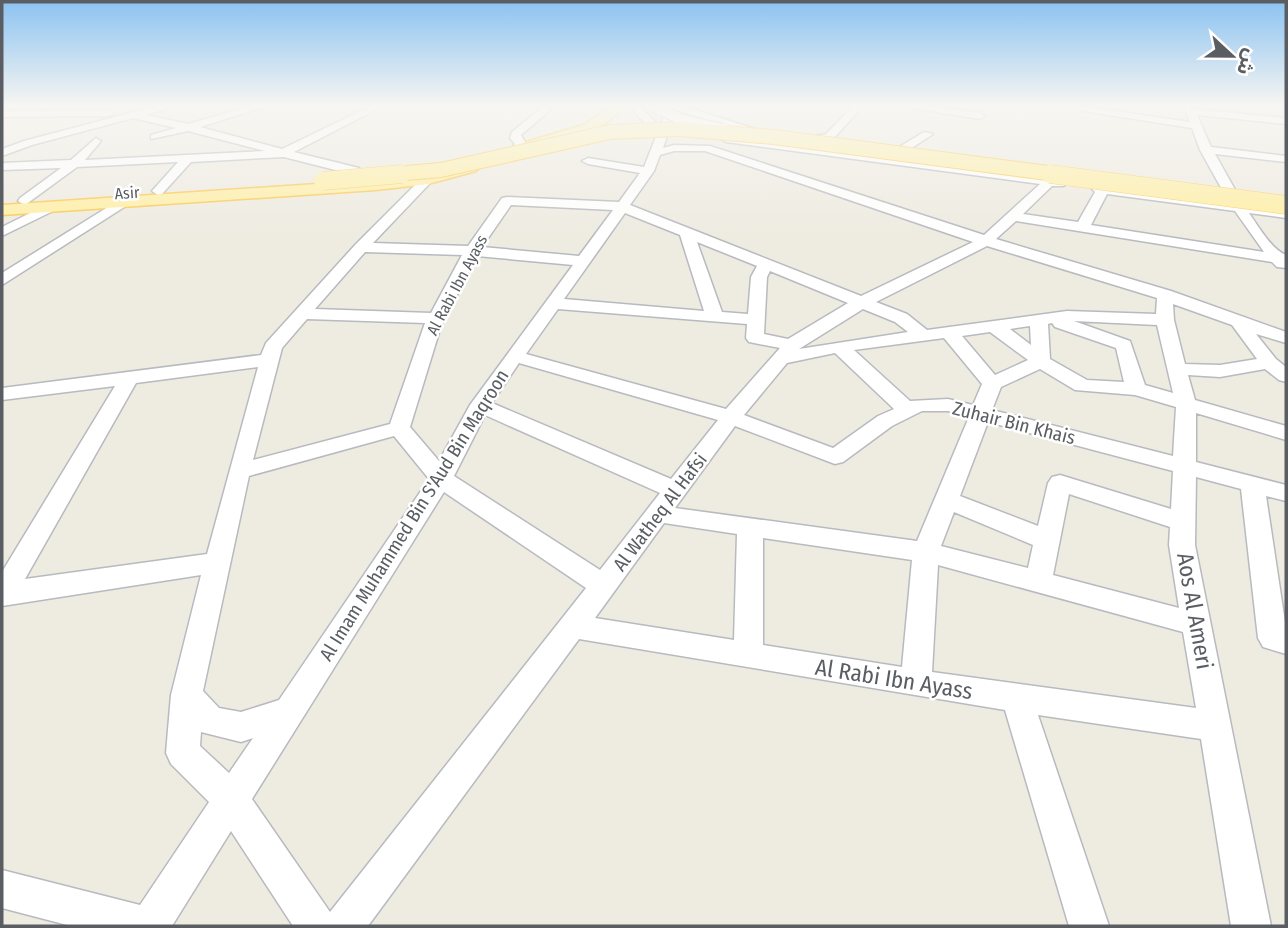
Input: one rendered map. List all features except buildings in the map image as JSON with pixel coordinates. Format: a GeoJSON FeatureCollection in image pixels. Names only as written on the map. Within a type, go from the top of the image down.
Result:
{"type":"FeatureCollection","features":[{"type":"Feature","properties":{"kind":"main road"},"geometry":{"type":"LineString","coordinates":[[252,184],[323,181],[441,170],[532,148]]}},
{"type":"Feature","properties":{"kind":"main road"},"geometry":{"type":"LineString","coordinates":[[2,210],[27,204],[50,206],[428,179],[551,148]]}},
{"type":"Feature","properties":{"kind":"main road"},"geometry":{"type":"LineString","coordinates":[[846,148],[1286,210]]}},
{"type":"Feature","properties":{"kind":"main road"},"geometry":{"type":"LineString","coordinates":[[853,148],[1286,210]]}},
{"type":"Feature","properties":{"kind":"main road"},"geometry":{"type":"LineString","coordinates":[[252,184],[444,165],[517,149]]}},
{"type":"Feature","properties":{"kind":"main road","name":"Asir"},"geometry":{"type":"LineString","coordinates":[[2,202],[27,204],[252,184]]}},
{"type":"Feature","properties":{"kind":"street"},"geometry":{"type":"LineString","coordinates":[[2,217],[27,204],[89,148]]}},
{"type":"Feature","properties":{"kind":"street"},"geometry":{"type":"LineString","coordinates":[[262,148],[355,171],[358,175]]}},
{"type":"Feature","properties":{"kind":"street"},"geometry":{"type":"LineString","coordinates":[[2,167],[281,154],[293,148]]}},
{"type":"Feature","properties":{"kind":"street"},"geometry":{"type":"LineString","coordinates":[[588,161],[632,148]]}},
{"type":"Feature","properties":{"kind":"street","name":"Al Imam Muhammed Bin S'Aud Bin Maqroon"},"geometry":{"type":"LineString","coordinates":[[147,926],[441,479],[480,405],[620,206],[653,148]]}},
{"type":"Feature","properties":{"kind":"street"},"geometry":{"type":"LineString","coordinates":[[741,148],[1165,308],[1238,321],[1286,338]]}},
{"type":"Feature","properties":{"kind":"street"},"geometry":{"type":"LineString","coordinates":[[796,148],[1241,209],[1286,210]]}},
{"type":"Feature","properties":{"kind":"street"},"geometry":{"type":"LineString","coordinates":[[876,148],[1286,200]]}},
{"type":"Feature","properties":{"kind":"street"},"geometry":{"type":"LineString","coordinates":[[1206,150],[1286,159]]}},
{"type":"Feature","properties":{"kind":"street"},"geometry":{"type":"LineString","coordinates":[[1206,150],[1228,192],[1279,254]]}},
{"type":"Feature","properties":{"kind":"street"},"geometry":{"type":"LineString","coordinates":[[158,191],[187,159]]}},
{"type":"Feature","properties":{"kind":"street"},"geometry":{"type":"LineString","coordinates":[[316,926],[231,799],[183,753],[187,695],[239,471],[273,347],[361,247],[428,179]]}},
{"type":"Feature","properties":{"kind":"street","name":"Al Watheq Al Hafsi"},"geometry":{"type":"LineString","coordinates":[[344,926],[731,417],[786,352],[860,303],[986,241],[1049,182]]}},
{"type":"Feature","properties":{"kind":"street"},"geometry":{"type":"LineString","coordinates":[[1083,227],[1109,190]]}},
{"type":"Feature","properties":{"kind":"street"},"geometry":{"type":"LineString","coordinates":[[2,280],[124,201]]}},
{"type":"Feature","properties":{"kind":"street","name":"Al Rabi Ibn Ayass"},"geometry":{"type":"LineString","coordinates":[[399,428],[437,318],[472,251],[507,201],[620,206],[901,318],[923,335]]}},
{"type":"Feature","properties":{"kind":"street"},"geometry":{"type":"LineString","coordinates":[[2,232],[50,206]]}},
{"type":"Feature","properties":{"kind":"street"},"geometry":{"type":"LineString","coordinates":[[1012,216],[1279,254]]}},
{"type":"Feature","properties":{"kind":"street"},"geometry":{"type":"LineString","coordinates":[[686,232],[715,317]]}},
{"type":"Feature","properties":{"kind":"street"},"geometry":{"type":"LineString","coordinates":[[361,247],[472,251],[581,261]]}},
{"type":"Feature","properties":{"kind":"street"},"geometry":{"type":"LineString","coordinates":[[766,264],[760,277],[755,338],[786,352],[1067,316],[1165,308]]}},
{"type":"Feature","properties":{"kind":"street"},"geometry":{"type":"LineString","coordinates":[[551,303],[756,320]]}},
{"type":"Feature","properties":{"kind":"street","name":"Aos Al Ameri"},"geometry":{"type":"LineString","coordinates":[[1165,308],[1185,402],[1182,545],[1251,926]]}},
{"type":"Feature","properties":{"kind":"street"},"geometry":{"type":"LineString","coordinates":[[302,314],[437,318]]}},
{"type":"Feature","properties":{"kind":"street"},"geometry":{"type":"LineString","coordinates":[[1041,361],[1044,319]]}},
{"type":"Feature","properties":{"kind":"street"},"geometry":{"type":"LineString","coordinates":[[1044,319],[1124,345],[1136,389]]}},
{"type":"Feature","properties":{"kind":"street"},"geometry":{"type":"LineString","coordinates":[[1238,321],[1269,363],[1286,376]]}},
{"type":"Feature","properties":{"kind":"street"},"geometry":{"type":"LineString","coordinates":[[994,326],[1041,361],[1082,386],[1136,389],[1185,402],[1286,436]]}},
{"type":"Feature","properties":{"kind":"street"},"geometry":{"type":"LineString","coordinates":[[949,331],[992,384]]}},
{"type":"Feature","properties":{"kind":"street"},"geometry":{"type":"LineString","coordinates":[[839,346],[906,410]]}},
{"type":"Feature","properties":{"kind":"street","name":"Zuhair Bin Khais"},"geometry":{"type":"LineString","coordinates":[[514,356],[731,417],[835,457],[885,421],[918,404],[948,405],[1286,493]]}},
{"type":"Feature","properties":{"kind":"street"},"geometry":{"type":"LineString","coordinates":[[2,394],[269,360]]}},
{"type":"Feature","properties":{"kind":"street"},"geometry":{"type":"LineString","coordinates":[[916,683],[926,552],[992,384],[1041,361]]}},
{"type":"Feature","properties":{"kind":"street"},"geometry":{"type":"LineString","coordinates":[[1177,369],[1220,371],[1269,363]]}},
{"type":"Feature","properties":{"kind":"street"},"geometry":{"type":"LineString","coordinates":[[3,594],[128,378]]}},
{"type":"Feature","properties":{"kind":"street"},"geometry":{"type":"LineString","coordinates":[[480,405],[667,503],[750,527],[926,552],[1197,624]]}},
{"type":"Feature","properties":{"kind":"street"},"geometry":{"type":"LineString","coordinates":[[239,471],[399,428],[441,479],[604,586]]}},
{"type":"Feature","properties":{"kind":"street"},"geometry":{"type":"LineString","coordinates":[[1038,582],[1060,483],[1183,522]]}},
{"type":"Feature","properties":{"kind":"street"},"geometry":{"type":"LineString","coordinates":[[1252,484],[1272,638],[1286,642]]}},
{"type":"Feature","properties":{"kind":"street"},"geometry":{"type":"LineString","coordinates":[[947,500],[1047,540]]}},
{"type":"Feature","properties":{"kind":"street"},"geometry":{"type":"LineString","coordinates":[[748,655],[750,527]]}},
{"type":"Feature","properties":{"kind":"street"},"geometry":{"type":"LineString","coordinates":[[3,594],[218,563]]}},
{"type":"Feature","properties":{"kind":"street","name":"Al Rabi Ibn Ayass"},"geometry":{"type":"LineString","coordinates":[[573,626],[916,683],[1216,726]]}},
{"type":"Feature","properties":{"kind":"street"},"geometry":{"type":"LineString","coordinates":[[187,695],[209,722],[241,727],[289,711]]}},
{"type":"Feature","properties":{"kind":"street"},"geometry":{"type":"LineString","coordinates":[[1017,698],[1089,926]]}},
{"type":"Feature","properties":{"kind":"street"},"geometry":{"type":"LineString","coordinates":[[2,889],[147,926]]}}]}
